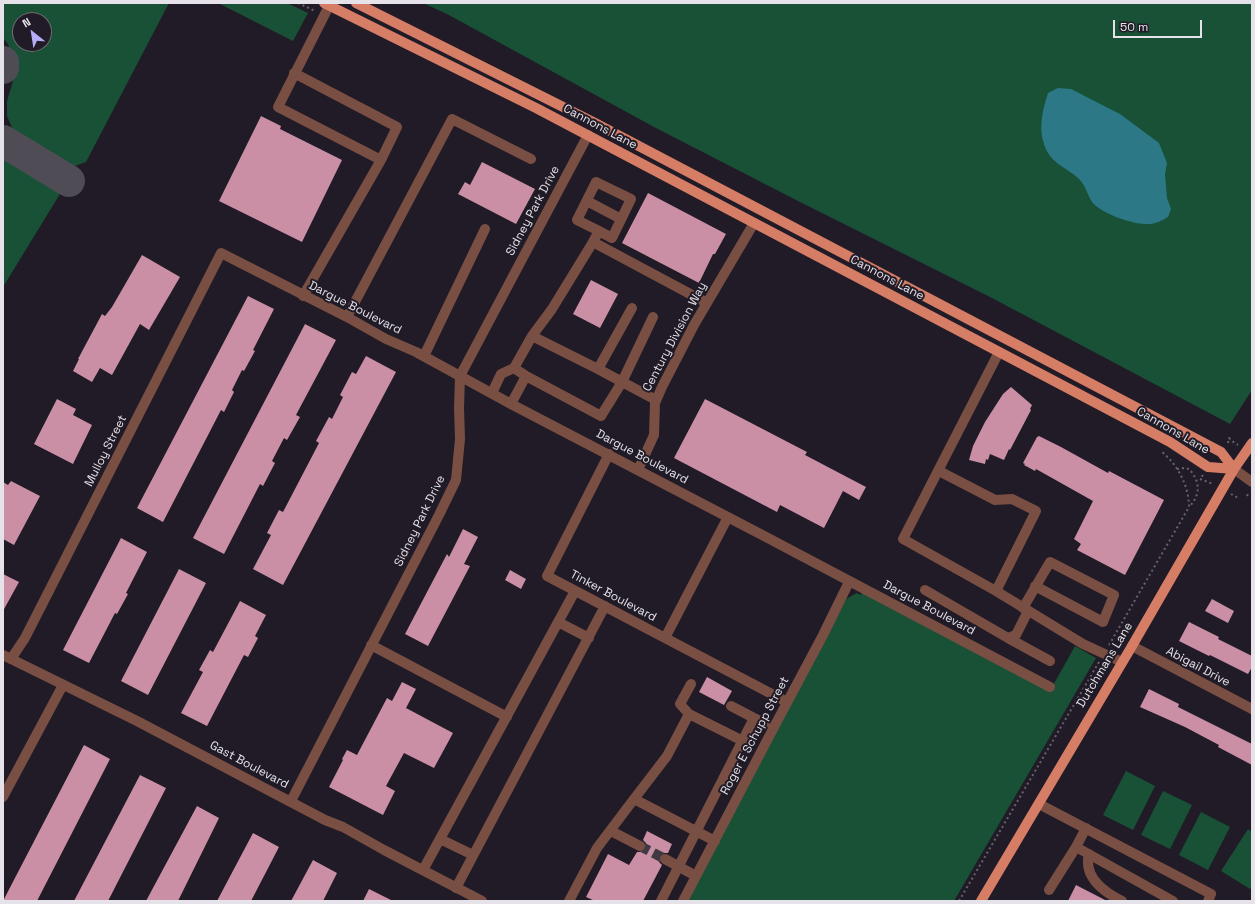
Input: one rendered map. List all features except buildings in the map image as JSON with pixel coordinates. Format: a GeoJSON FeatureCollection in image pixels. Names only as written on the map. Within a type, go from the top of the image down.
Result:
{"type":"FeatureCollection","features":[{"type":"Feature","properties":{"kind":"main road","name":"Cannons Lane"},"geometry":{"type":"LineString","coordinates":[[356,3],[595,123],[1221,452],[1234,469]]}},
{"type":"Feature","properties":{"kind":"main road","name":"Cannons Lane"},"geometry":{"type":"LineString","coordinates":[[328,4],[588,135],[1170,442],[1208,467],[1234,469]]}},
{"type":"Feature","properties":{"kind":"main road"},"geometry":{"type":"LineString","coordinates":[[588,135],[595,123]]}},
{"type":"Feature","properties":{"kind":"main road"},"geometry":{"type":"LineString","coordinates":[[754,223],[761,210]]}},
{"type":"Feature","properties":{"kind":"main road","name":"Dutchmans Lane"},"geometry":{"type":"LineString","coordinates":[[981,901],[1132,646],[1234,469],[1252,443]]}},
{"type":"Feature","properties":{"kind":"street"},"geometry":{"type":"LineString","coordinates":[[328,4],[278,107],[381,160]]}},
{"type":"Feature","properties":{"kind":"street"},"geometry":{"type":"LineString","coordinates":[[294,73],[397,127],[381,160],[304,296]]}},
{"type":"Feature","properties":{"kind":"street"},"geometry":{"type":"LineString","coordinates":[[347,317],[452,119],[531,159]]}},
{"type":"Feature","properties":{"kind":"street","name":"Sidney Park Drive"},"geometry":{"type":"LineString","coordinates":[[291,801],[456,480],[460,439],[458,408],[460,376],[588,135]]}},
{"type":"Feature","properties":{"kind":"street"},"geometry":{"type":"LineString","coordinates":[[596,182],[631,199],[622,219],[612,238],[577,220],[596,182]]}},
{"type":"Feature","properties":{"kind":"street"},"geometry":{"type":"LineString","coordinates":[[587,201],[622,219]]}},
{"type":"Feature","properties":{"kind":"street","name":"Century Division Way"},"geometry":{"type":"LineString","coordinates":[[638,470],[654,435],[656,400],[690,332],[754,223]]}},
{"type":"Feature","properties":{"kind":"street"},"geometry":{"type":"LineString","coordinates":[[424,356],[485,229]]}},
{"type":"Feature","properties":{"kind":"street"},"geometry":{"type":"LineString","coordinates":[[492,394],[502,374],[514,368],[532,336],[552,309],[599,231]]}},
{"type":"Feature","properties":{"kind":"street"},"geometry":{"type":"LineString","coordinates":[[593,242],[707,303]]}},
{"type":"Feature","properties":{"kind":"street","name":"Dargue Boulevard"},"geometry":{"type":"LineString","coordinates":[[221,253],[347,317],[386,339],[424,356],[492,394],[609,454],[1050,687]]}},
{"type":"Feature","properties":{"kind":"street","name":"Mulloy Street"},"geometry":{"type":"LineString","coordinates":[[7,657],[25,638],[221,253]]}},
{"type":"Feature","properties":{"kind":"street"},"geometry":{"type":"LineString","coordinates":[[598,369],[632,308]]}},
{"type":"Feature","properties":{"kind":"street"},"geometry":{"type":"LineString","coordinates":[[514,368],[526,376],[601,416],[622,382],[653,317]]}},
{"type":"Feature","properties":{"kind":"street"},"geometry":{"type":"LineString","coordinates":[[532,336],[656,400]]}},
{"type":"Feature","properties":{"kind":"street"},"geometry":{"type":"LineString","coordinates":[[999,352],[903,539],[996,591],[1083,644],[1122,662]]}},
{"type":"Feature","properties":{"kind":"street"},"geometry":{"type":"LineString","coordinates":[[511,404],[526,376]]}},
{"type":"Feature","properties":{"kind":"street","name":"Tinker Boulevard"},"geometry":{"type":"LineString","coordinates":[[609,454],[547,576],[787,702]]}},
{"type":"Feature","properties":{"kind":"street"},"geometry":{"type":"LineString","coordinates":[[1234,469],[1252,482]]}},
{"type":"Feature","properties":{"kind":"street"},"geometry":{"type":"LineString","coordinates":[[939,471],[995,500],[1012,499],[1036,511],[996,591]]}},
{"type":"Feature","properties":{"kind":"street"},"geometry":{"type":"LineString","coordinates":[[665,638],[728,517]]}},
{"type":"Feature","properties":{"kind":"street"},"geometry":{"type":"LineString","coordinates":[[1008,638],[1016,634],[1036,586],[1050,562],[1114,596],[1103,622],[1036,586]]}},
{"type":"Feature","properties":{"kind":"street","name":"Roger E Schupp Street"},"geometry":{"type":"LineString","coordinates":[[683,901],[823,635],[849,582]]}},
{"type":"Feature","properties":{"kind":"street"},"geometry":{"type":"LineString","coordinates":[[925,590],[1050,661]]}},
{"type":"Feature","properties":{"kind":"street"},"geometry":{"type":"LineString","coordinates":[[423,870],[575,591]]}},
{"type":"Feature","properties":{"kind":"street"},"geometry":{"type":"LineString","coordinates":[[456,888],[605,606]]}},
{"type":"Feature","properties":{"kind":"street"},"geometry":{"type":"LineString","coordinates":[[558,622],[589,638]]}},
{"type":"Feature","properties":{"kind":"street"},"geometry":{"type":"LineString","coordinates":[[371,645],[506,717]]}},
{"type":"Feature","properties":{"kind":"street","name":"Abigail Drive"},"geometry":{"type":"LineString","coordinates":[[1132,646],[1252,709]]}},
{"type":"Feature","properties":{"kind":"street","name":"Gast Boulevard"},"geometry":{"type":"LineString","coordinates":[[7,657],[137,721],[325,820],[343,827],[482,901]]}},
{"type":"Feature","properties":{"kind":"street"},"geometry":{"type":"LineString","coordinates":[[691,684],[680,704],[689,714],[743,741]]}},
{"type":"Feature","properties":{"kind":"street"},"geometry":{"type":"LineString","coordinates":[[3,797],[63,685]]}},
{"type":"Feature","properties":{"kind":"street"},"geometry":{"type":"LineString","coordinates":[[731,706],[774,726]]}},
{"type":"Feature","properties":{"kind":"street"},"geometry":{"type":"LineString","coordinates":[[570,901],[598,848],[667,756],[689,714]]}},
{"type":"Feature","properties":{"kind":"street"},"geometry":{"type":"LineString","coordinates":[[661,901],[754,718]]}},
{"type":"Feature","properties":{"kind":"street"},"geometry":{"type":"LineString","coordinates":[[634,799],[715,841]]}},
{"type":"Feature","properties":{"kind":"street"},"geometry":{"type":"LineString","coordinates":[[1039,804],[1086,828],[1209,897]]}},
{"type":"Feature","properties":{"kind":"street"},"geometry":{"type":"LineString","coordinates":[[1049,890],[1086,828]]}},
{"type":"Feature","properties":{"kind":"street"},"geometry":{"type":"LineString","coordinates":[[611,831],[640,846]]}},
{"type":"Feature","properties":{"kind":"street"},"geometry":{"type":"LineString","coordinates":[[440,839],[473,855]]}},
{"type":"Feature","properties":{"kind":"street"},"geometry":{"type":"LineString","coordinates":[[1076,847],[1173,901]]}},
{"type":"Feature","properties":{"kind":"street"},"geometry":{"type":"LineString","coordinates":[[1089,854],[1089,871],[1094,879],[1102,890],[1122,901]]}},
{"type":"Feature","properties":{"kind":"street"},"geometry":{"type":"LineString","coordinates":[[665,859],[696,876]]}},
{"type":"Feature","properties":{"kind":"path"},"geometry":{"type":"LineString","coordinates":[[1161,450],[1167,455],[1184,482],[1189,497],[1189,507]]}},
{"type":"Feature","properties":{"kind":"path"},"geometry":{"type":"LineString","coordinates":[[959,901],[1198,494],[1197,481],[1194,474],[1189,469],[1177,469]]}},
{"type":"Feature","properties":{"kind":"green space"},"geometry":{"type":"Polygon","coordinates":[[[3,3],[169,3],[86,162],[75,166],[64,165],[22,140],[13,130],[7,116],[7,101],[13,81],[13,63],[8,44],[3,38],[3,3]]]}},
{"type":"Feature","properties":{"kind":"green space"},"geometry":{"type":"Polygon","coordinates":[[[218,3],[287,3],[308,13],[293,41],[218,3]]]}},
{"type":"Feature","properties":{"kind":"green space"},"geometry":{"type":"Polygon","coordinates":[[[423,3],[1252,3],[1252,390],[1230,424],[992,298],[654,127],[447,14],[423,3]]]}},
{"type":"Feature","properties":{"kind":"green space"},"geometry":{"type":"Polygon","coordinates":[[[3,157],[11,159],[63,189],[3,287],[3,157]]]}},
{"type":"Feature","properties":{"kind":"green space"},"geometry":{"type":"Polygon","coordinates":[[[865,591],[1051,689],[1075,646],[1096,658],[954,901],[684,901],[846,599],[857,593],[860,595],[865,591]]]}},
{"type":"Feature","properties":{"kind":"green space"},"geometry":{"type":"Polygon","coordinates":[[[1126,771],[1155,786],[1133,830],[1103,815],[1126,771]]]}},
{"type":"Feature","properties":{"kind":"green space"},"geometry":{"type":"Polygon","coordinates":[[[1163,791],[1192,805],[1170,849],[1141,835],[1163,791]]]}},
{"type":"Feature","properties":{"kind":"green space"},"geometry":{"type":"Polygon","coordinates":[[[1201,812],[1230,827],[1208,870],[1179,855],[1201,812]]]}},
{"type":"Feature","properties":{"kind":"green space"},"geometry":{"type":"Polygon","coordinates":[[[1248,829],[1252,832],[1252,886],[1250,889],[1221,871],[1248,829]]]}},
{"type":"Feature","properties":{"kind":"water"},"geometry":{"type":"Polygon","coordinates":[[[1058,88],[1071,89],[1120,114],[1159,143],[1167,163],[1165,174],[1167,198],[1171,209],[1168,217],[1154,223],[1139,224],[1109,214],[1092,202],[1078,178],[1058,164],[1050,156],[1042,138],[1041,125],[1044,105],[1048,93],[1058,88]]]}},
{"type":"Feature","properties":{"kind":"taxiway"},"geometry":{"type":"LineString","coordinates":[[3,62],[3,68]]}},
{"type":"Feature","properties":{"kind":"taxiway"},"geometry":{"type":"LineString","coordinates":[[3,141],[69,181]]}},
{"type":"Feature","properties":{"kind":"tunnel"},"geometry":{"type":"LineString","coordinates":[[640,846],[665,859]]}}]}
